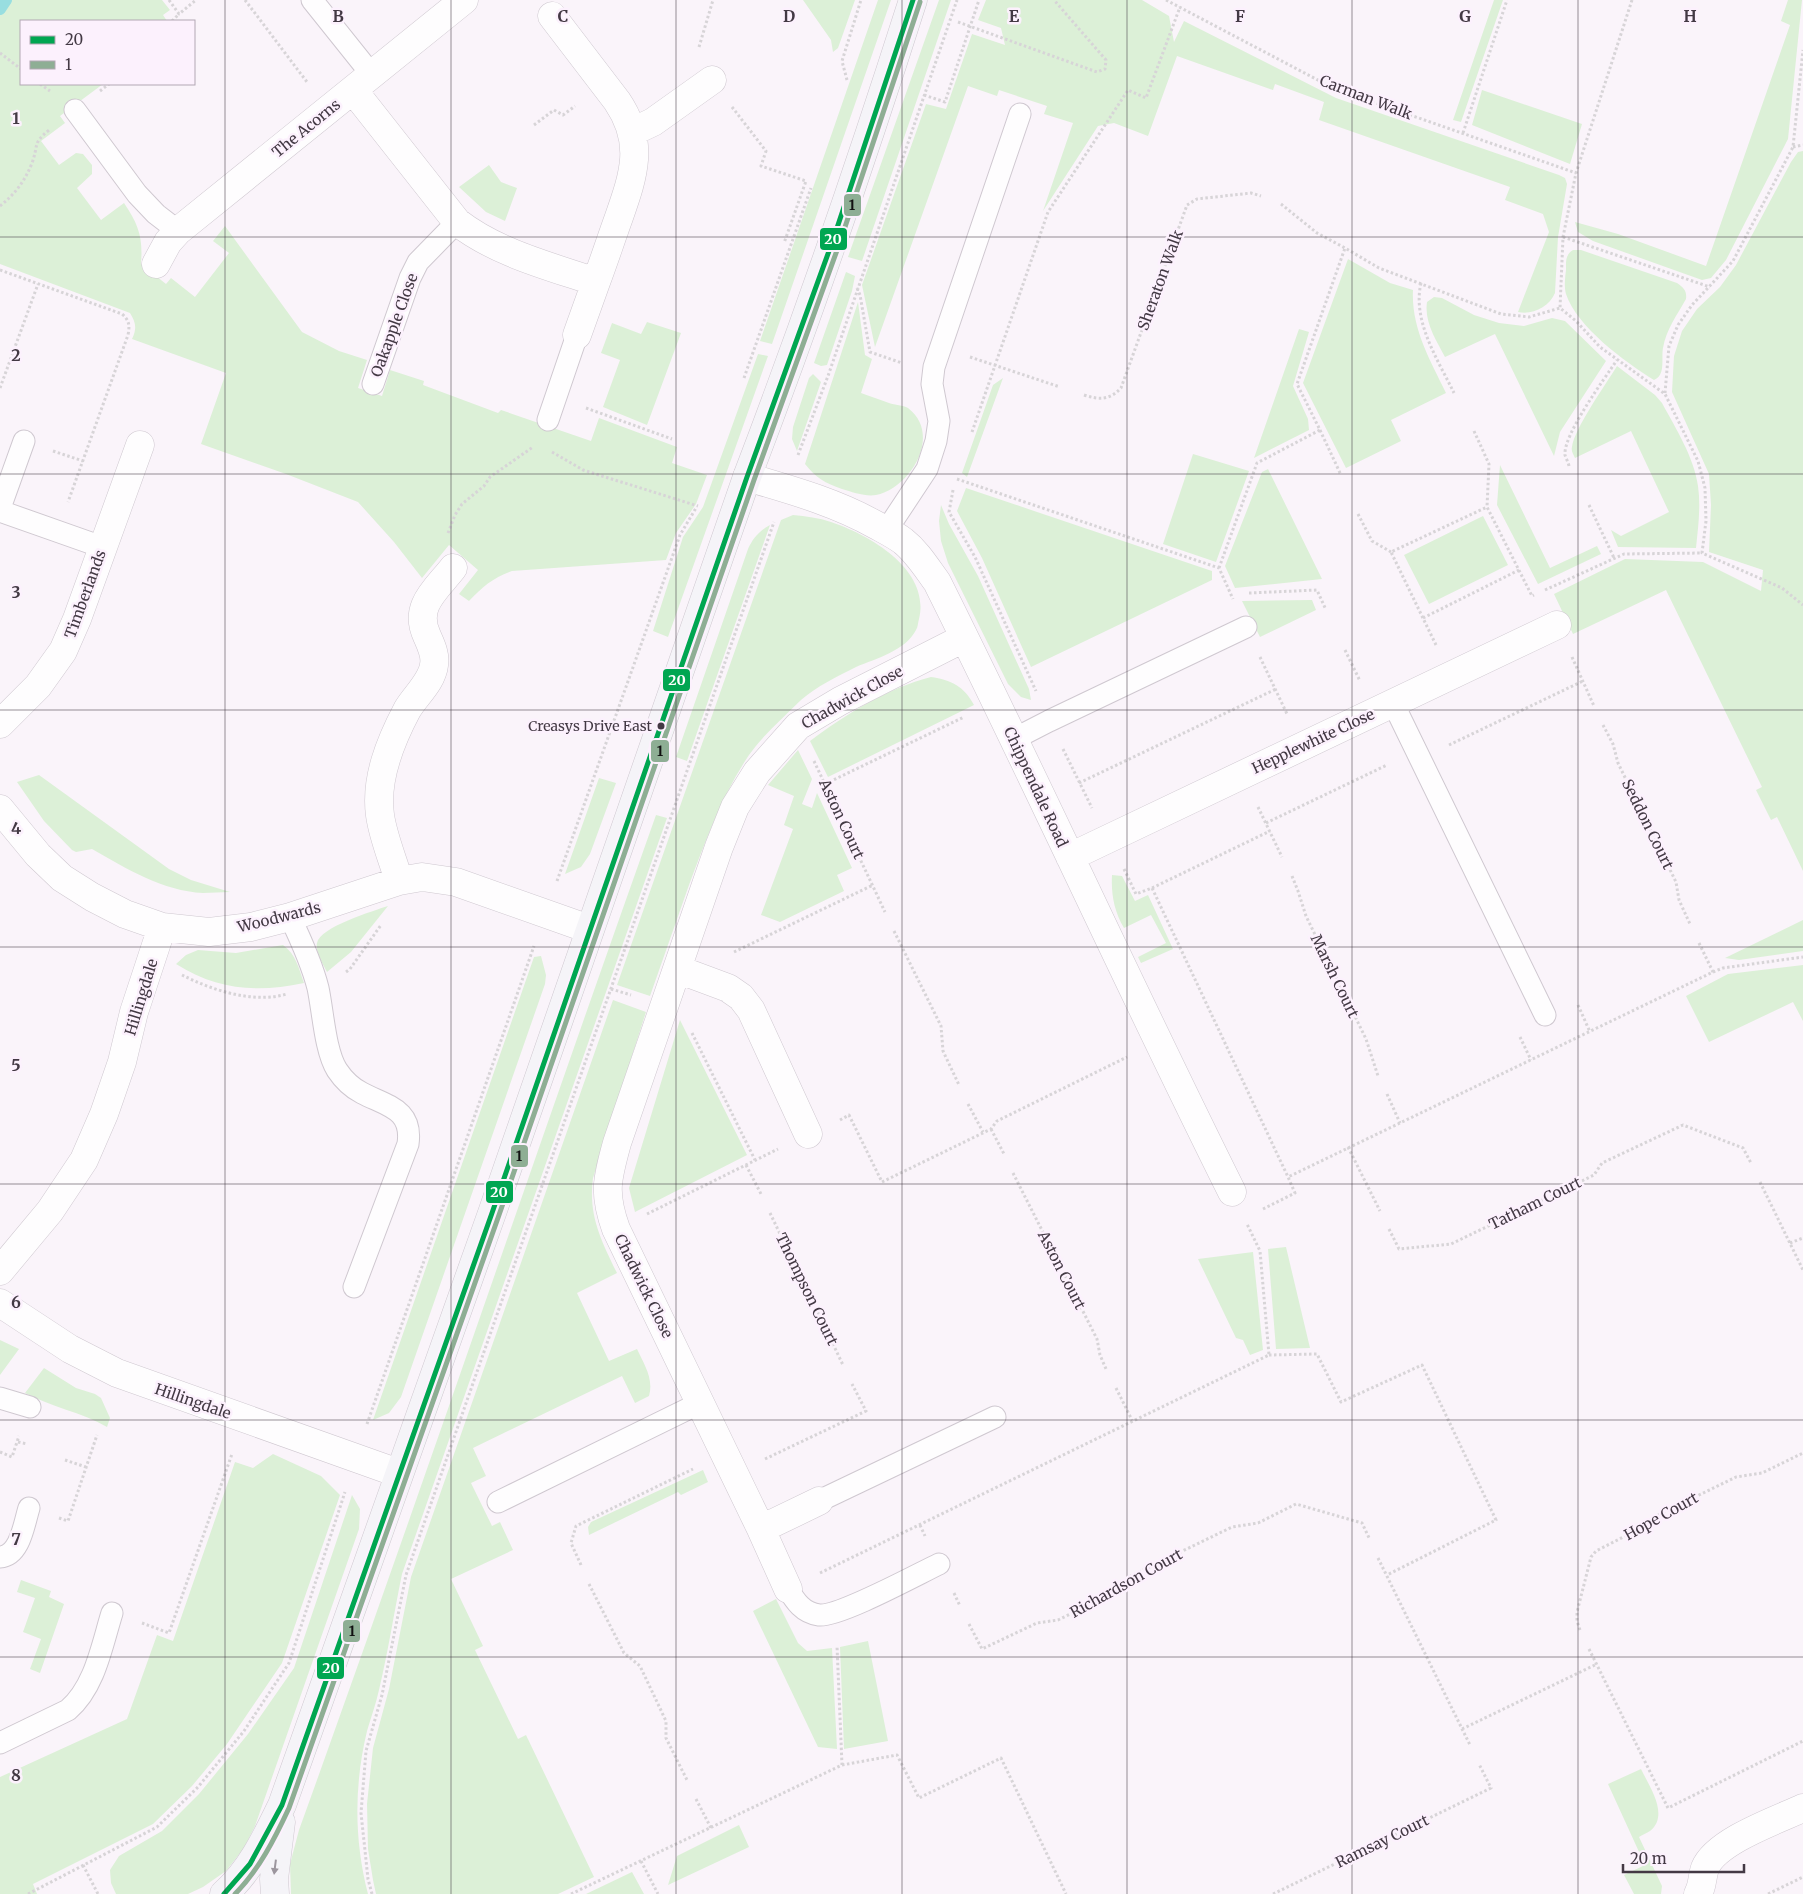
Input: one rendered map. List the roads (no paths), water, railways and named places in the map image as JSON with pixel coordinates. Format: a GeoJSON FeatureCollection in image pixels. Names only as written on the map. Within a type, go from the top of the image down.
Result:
{"type":"FeatureCollection","features":[{"type":"Feature","properties":{"kind":"street","name":"The Acorns"},"geometry":{"type":"LineString","coordinates":[[156,264],[165,247],[178,231],[464,0]]}},
{"type":"Feature","properties":{"kind":"street"},"geometry":{"type":"LineString","coordinates":[[224,1894],[237,1882],[257,1855],[282,1805],[398,1473],[492,1214],[589,929],[747,477],[791,361],[877,113],[913,0]]}},
{"type":"Feature","properties":{"kind":"street"},"geometry":{"type":"LineString","coordinates":[[552,16],[626,115],[632,132],[634,164],[630,183],[577,335]]}},
{"type":"Feature","properties":{"kind":"street"},"geometry":{"type":"LineString","coordinates":[[632,132],[653,122],[712,80]]}},
{"type":"Feature","properties":{"kind":"street"},"geometry":{"type":"LineString","coordinates":[[362,83],[457,222],[491,244],[596,282]]}},
{"type":"Feature","properties":{"kind":"street","name":"Timberlands"},"geometry":{"type":"LineString","coordinates":[[0,724],[38,686],[63,651],[77,619],[140,445]]}},
{"type":"Feature","properties":{"kind":"street","name":"Chippendale Road"},"geometry":{"type":"LineString","coordinates":[[747,477],[825,501],[859,516],[901,539],[925,565],[936,582],[996,702],[1157,1042],[1232,1192]]}},
{"type":"Feature","properties":{"kind":"street"},"geometry":{"type":"LineString","coordinates":[[399,881],[380,818],[382,776],[396,730],[430,676],[434,665],[433,651],[422,626],[421,613],[426,603],[453,568]]}},
{"type":"Feature","properties":{"kind":"street","name":"Hepplewhite Close"},"geometry":{"type":"LineString","coordinates":[[1070,858],[1557,625]]}},
{"type":"Feature","properties":{"kind":"street","name":"Chadwick Close"},"geometry":{"type":"LineString","coordinates":[[788,1589],[761,1529],[616,1230],[606,1192],[608,1175],[617,1143],[719,847],[735,807],[757,772],[798,726],[834,704],[964,638]]}},
{"type":"Feature","properties":{"kind":"street","name":"Woodwards"},"geometry":{"type":"LineString","coordinates":[[0,809],[38,856],[62,878],[92,897],[125,914],[162,927],[210,932],[251,927],[290,917],[399,881],[422,877],[456,882],[589,929]]}},
{"type":"Feature","properties":{"kind":"street","name":"Hillingdale"},"geometry":{"type":"LineString","coordinates":[[0,1271],[50,1211],[84,1160],[104,1114],[122,1062],[134,1012],[162,927]]}},
{"type":"Feature","properties":{"kind":"street"},"geometry":{"type":"LineString","coordinates":[[677,969],[715,982],[741,997],[750,1010],[808,1134]]}},
{"type":"Feature","properties":{"kind":"street","name":"Hillingdale"},"geometry":{"type":"LineString","coordinates":[[0,1303],[70,1349],[117,1373],[398,1473]]}},
{"type":"Feature","properties":{"kind":"street"},"geometry":{"type":"LineString","coordinates":[[761,1529],[819,1501]]}},
{"type":"Feature","properties":{"kind":"street"},"geometry":{"type":"LineString","coordinates":[[275,1894],[274,1879],[282,1805]]}},
{"type":"Feature","properties":{"kind":"street"},"geometry":{"type":"LineString","coordinates":[[1698,1894],[1702,1886],[1706,1867],[1718,1851],[1734,1840],[1803,1808]]}},
{"type":"Feature","properties":{"kind":"lane"},"geometry":{"type":"LineString","coordinates":[[312,0],[362,83]]}},
{"type":"Feature","properties":{"kind":"lane"},"geometry":{"type":"LineString","coordinates":[[75,110],[137,194],[156,214],[178,231]]}},
{"type":"Feature","properties":{"kind":"lane"},"geometry":{"type":"LineString","coordinates":[[886,531],[927,469],[936,441],[939,421],[932,384],[933,374],[1020,114]]}},
{"type":"Feature","properties":{"kind":"lane","name":"Oakapple Close"},"geometry":{"type":"LineString","coordinates":[[373,384],[418,262],[457,222]]}},
{"type":"Feature","properties":{"kind":"lane"},"geometry":{"type":"LineString","coordinates":[[548,420],[577,335]]}},
{"type":"Feature","properties":{"kind":"lane"},"geometry":{"type":"LineString","coordinates":[[24,441],[0,509],[102,547]]}},
{"type":"Feature","properties":{"kind":"lane"},"geometry":{"type":"LineString","coordinates":[[1014,739],[1246,627]]}},
{"type":"Feature","properties":{"kind":"lane"},"geometry":{"type":"LineString","coordinates":[[1393,703],[1545,1015]]}},
{"type":"Feature","properties":{"kind":"lane"},"geometry":{"type":"LineString","coordinates":[[290,917],[303,944],[317,986],[331,1056],[337,1069],[352,1087],[397,1110],[408,1124],[408,1144],[354,1287]]}},
{"type":"Feature","properties":{"kind":"lane"},"geometry":{"type":"LineString","coordinates":[[0,1398],[30,1407]]}},
{"type":"Feature","properties":{"kind":"lane"},"geometry":{"type":"LineString","coordinates":[[498,1502],[700,1403]]}},
{"type":"Feature","properties":{"kind":"lane"},"geometry":{"type":"LineString","coordinates":[[819,1501],[995,1417]]}},
{"type":"Feature","properties":{"kind":"lane"},"geometry":{"type":"LineString","coordinates":[[0,1557],[9,1554],[15,1548],[29,1508]]}},
{"type":"Feature","properties":{"kind":"lane"},"geometry":{"type":"LineString","coordinates":[[788,1589],[796,1602],[806,1610],[818,1615],[829,1614],[849,1607],[939,1564]]}},
{"type":"Feature","properties":{"kind":"lane"},"geometry":{"type":"LineString","coordinates":[[0,1743],[68,1710],[77,1703],[91,1678],[112,1613]]}},
{"type":"Feature","properties":{"kind":"waterway"},"geometry":{"type":"LineString","coordinates":[[0,9],[6,0]]}},
{"type":"Feature","properties":{"kind":"place","name":"Creasys Drive East"},"geometry":{"type":"Point","coordinates":[661,726]}}]}
